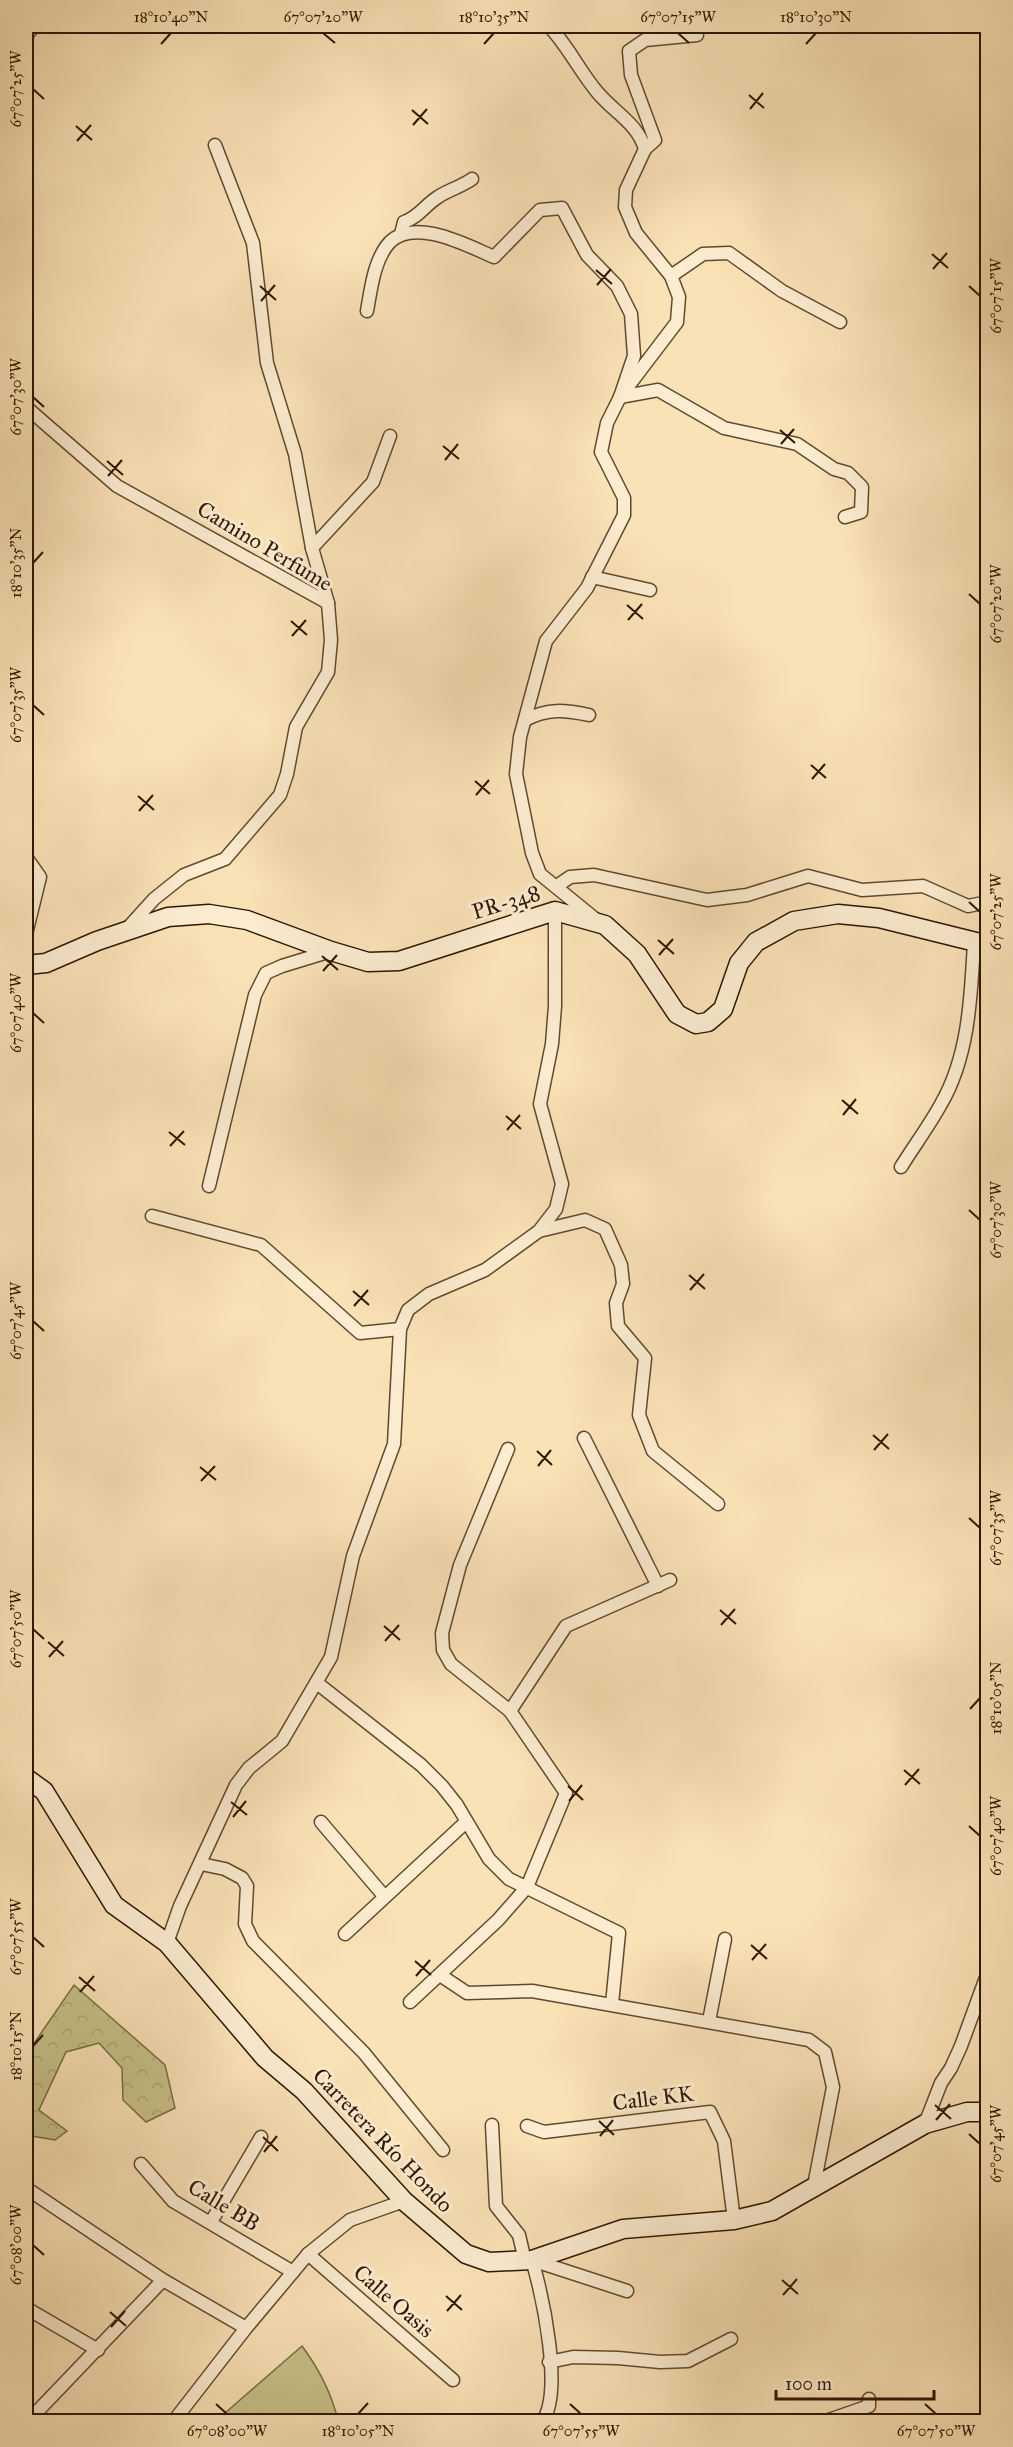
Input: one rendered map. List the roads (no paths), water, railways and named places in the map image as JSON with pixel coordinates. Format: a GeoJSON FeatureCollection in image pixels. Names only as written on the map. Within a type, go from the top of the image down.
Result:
{"type":"FeatureCollection","features":[{"type":"Feature","properties":{"kind":"street"},"geometry":{"type":"LineString","coordinates":[[26,36],[34,26]]}},
{"type":"Feature","properties":{"kind":"street"},"geometry":{"type":"LineString","coordinates":[[549,26],[562,39],[598,93],[640,134],[645,149]]}},
{"type":"Feature","properties":{"kind":"street"},"geometry":{"type":"LineString","coordinates":[[562,39],[565,26]]}},
{"type":"Feature","properties":{"kind":"street"},"geometry":{"type":"LineString","coordinates":[[605,925],[584,911],[540,874],[532,853],[516,774],[520,737],[546,641],[587,588],[624,515],[624,498],[601,452],[607,423],[621,398],[677,322],[680,297],[671,276],[636,233],[625,207],[626,190],[645,149],[656,140],[631,75],[629,51],[645,40],[697,35]]}},
{"type":"Feature","properties":{"kind":"street"},"geometry":{"type":"LineString","coordinates":[[215,145],[253,243],[267,363],[295,454],[312,548],[328,603]]}},
{"type":"Feature","properties":{"kind":"street"},"geometry":{"type":"LineString","coordinates":[[401,234],[404,222],[415,218],[439,195],[459,188],[472,179]]}},
{"type":"Feature","properties":{"kind":"street"},"geometry":{"type":"LineString","coordinates":[[367,311],[373,278],[381,258],[389,243],[401,234],[440,233],[494,257],[540,210],[562,208],[587,255],[617,286],[631,314],[634,356],[621,398]]}},
{"type":"Feature","properties":{"kind":"street"},"geometry":{"type":"LineString","coordinates":[[671,276],[703,254],[729,253],[782,291],[840,322]]}},
{"type":"Feature","properties":{"kind":"street"},"geometry":{"type":"LineString","coordinates":[[621,398],[658,390],[724,428],[797,444],[834,469],[848,473],[862,488],[861,512],[845,517]]}},
{"type":"Feature","properties":{"kind":"street","name":"Camino Perfume"},"geometry":{"type":"LineString","coordinates":[[26,407],[117,486],[328,603],[332,640],[328,672],[296,727],[287,774],[280,795],[225,859],[183,875],[154,899],[126,931]]}},
{"type":"Feature","properties":{"kind":"street"},"geometry":{"type":"LineString","coordinates":[[312,548],[373,482],[384,441]]}},
{"type":"Feature","properties":{"kind":"street"},"geometry":{"type":"LineString","coordinates":[[592,577],[651,590]]}},
{"type":"Feature","properties":{"kind":"street"},"geometry":{"type":"LineString","coordinates":[[525,720],[540,712],[562,710],[589,715]]}},
{"type":"Feature","properties":{"kind":"street"},"geometry":{"type":"LineString","coordinates":[[26,857],[40,876],[26,934]]}},
{"type":"Feature","properties":{"kind":"street"},"geometry":{"type":"LineString","coordinates":[[557,886],[570,877],[594,876],[707,900],[747,894],[808,876],[862,890],[923,886],[968,906],[987,902]]}},
{"type":"Feature","properties":{"kind":"street"},"geometry":{"type":"LineString","coordinates":[[167,1943],[180,1905],[236,1785],[249,1768],[282,1741],[331,1657],[353,1556],[394,1444],[400,1329],[408,1310],[429,1294],[485,1270],[539,1231],[556,1209],[562,1184],[540,1104],[552,1044],[555,1006],[555,911]]}},
{"type":"Feature","properties":{"kind":"street","name":"PR-348"},"geometry":{"type":"LineString","coordinates":[[26,965],[46,963],[168,917],[209,914],[247,920],[368,962],[399,961],[555,911],[605,925],[637,954],[677,1014],[696,1024],[708,1022],[723,1009],[739,963],[756,942],[794,921],[838,914],[879,918],[980,943]]}},
{"type":"Feature","properties":{"kind":"street"},"geometry":{"type":"LineString","coordinates":[[901,1167],[942,1104],[954,1075],[970,1007],[980,943]]}},
{"type":"Feature","properties":{"kind":"street"},"geometry":{"type":"LineString","coordinates":[[209,1186],[255,995],[266,973],[331,951]]}},
{"type":"Feature","properties":{"kind":"street"},"geometry":{"type":"LineString","coordinates":[[152,1216],[261,1245],[360,1333],[400,1329]]}},
{"type":"Feature","properties":{"kind":"street"},"geometry":{"type":"LineString","coordinates":[[539,1231],[585,1220],[605,1229],[621,1265],[623,1284],[616,1303],[618,1326],[645,1358],[639,1415],[653,1450],[718,1504]]}},
{"type":"Feature","properties":{"kind":"street"},"geometry":{"type":"LineString","coordinates":[[584,1438],[658,1586]]}},
{"type":"Feature","properties":{"kind":"street"},"geometry":{"type":"LineString","coordinates":[[410,2002],[498,1920],[527,1887],[566,1793],[510,1711],[451,1664],[442,1650],[442,1633],[460,1565],[508,1449]]}},
{"type":"Feature","properties":{"kind":"street"},"geometry":{"type":"LineString","coordinates":[[510,1711],[566,1626],[670,1580]]}},
{"type":"Feature","properties":{"kind":"street"},"geometry":{"type":"LineString","coordinates":[[317,1683],[421,1766],[457,1805],[489,1859],[509,1879],[619,1933],[612,2004]]}},
{"type":"Feature","properties":{"kind":"street","name":"Carretera Río Hondo"},"geometry":{"type":"LineString","coordinates":[[26,1778],[44,1791],[114,1905],[167,1943],[265,2058],[304,2091],[404,2201],[466,2254],[489,2262],[529,2261],[623,2229],[735,2220],[772,2211],[857,2165],[925,2124],[967,2112],[987,2112]]}},
{"type":"Feature","properties":{"kind":"street"},"geometry":{"type":"LineString","coordinates":[[321,1822],[384,1896]]}},
{"type":"Feature","properties":{"kind":"street"},"geometry":{"type":"LineString","coordinates":[[345,1934],[466,1822]]}},
{"type":"Feature","properties":{"kind":"street"},"geometry":{"type":"LineString","coordinates":[[201,1864],[225,1869],[242,1878],[247,1886],[245,1924],[253,1941],[364,2053],[443,2150]]}},
{"type":"Feature","properties":{"kind":"street"},"geometry":{"type":"LineString","coordinates":[[710,2021],[725,1940]]}},
{"type":"Feature","properties":{"kind":"street"},"geometry":{"type":"LineString","coordinates":[[925,2124],[941,2082],[951,2068],[961,2046],[987,1972]]}},
{"type":"Feature","properties":{"kind":"street"},"geometry":{"type":"LineString","coordinates":[[440,1975],[467,1994],[531,1990],[809,2040],[825,2052],[833,2086],[820,2184]]}},
{"type":"Feature","properties":{"kind":"street","name":"Calle KK"},"geometry":{"type":"LineString","coordinates":[[527,2126],[544,2132],[710,2112],[724,2141],[735,2220]]}},
{"type":"Feature","properties":{"kind":"street"},"geometry":{"type":"LineString","coordinates":[[492,2125],[496,2206],[519,2235],[545,2307],[552,2396],[542,2421]]}},
{"type":"Feature","properties":{"kind":"street"},"geometry":{"type":"LineString","coordinates":[[211,2222],[261,2138]]}},
{"type":"Feature","properties":{"kind":"street","name":"Calle BB"},"geometry":{"type":"LineString","coordinates":[[141,2164],[173,2200],[294,2272]]}},
{"type":"Feature","properties":{"kind":"street"},"geometry":{"type":"LineString","coordinates":[[26,2188],[163,2280],[246,2328]]}},
{"type":"Feature","properties":{"kind":"street"},"geometry":{"type":"LineString","coordinates":[[173,2421],[246,2328],[309,2254],[350,2220],[404,2201]]}},
{"type":"Feature","properties":{"kind":"street","name":"Calle Oasis"},"geometry":{"type":"LineString","coordinates":[[309,2254],[453,2380]]}},
{"type":"Feature","properties":{"kind":"street"},"geometry":{"type":"LineString","coordinates":[[529,2261],[627,2291]]}},
{"type":"Feature","properties":{"kind":"street"},"geometry":{"type":"LineString","coordinates":[[26,2417],[32,2417],[163,2280]]}},
{"type":"Feature","properties":{"kind":"street"},"geometry":{"type":"LineString","coordinates":[[26,2308],[98,2350]]}},
{"type":"Feature","properties":{"kind":"street"},"geometry":{"type":"LineString","coordinates":[[549,2362],[573,2358],[688,2361],[731,2339]]}},
{"type":"Feature","properties":{"kind":"street"},"geometry":{"type":"LineString","coordinates":[[823,2421],[869,2406],[869,2399]]}}]}
